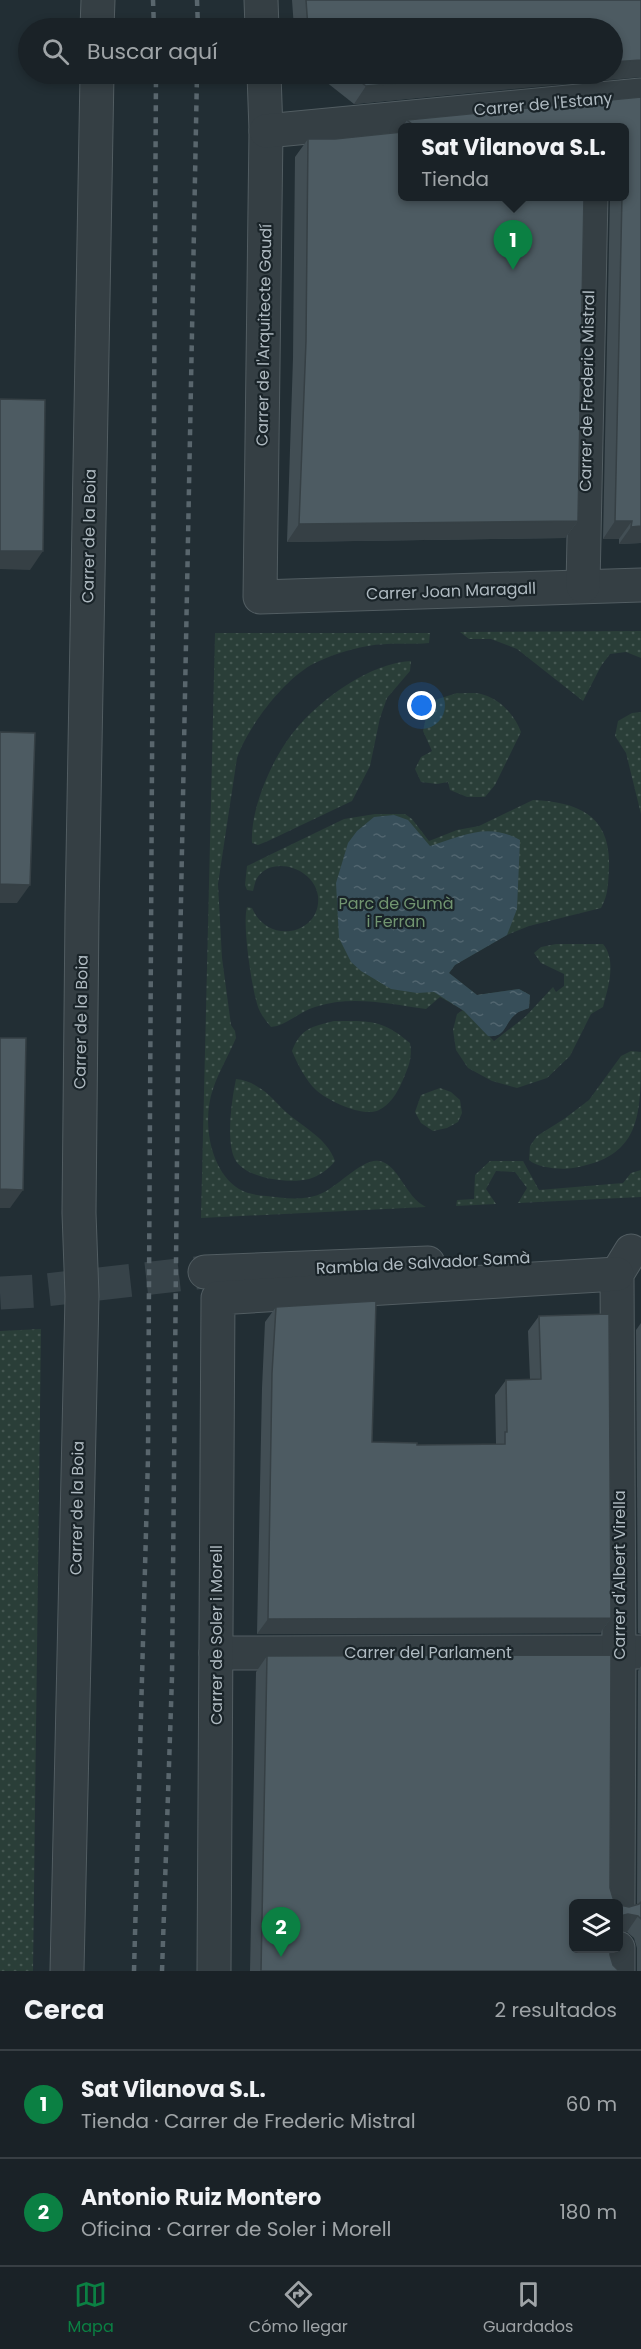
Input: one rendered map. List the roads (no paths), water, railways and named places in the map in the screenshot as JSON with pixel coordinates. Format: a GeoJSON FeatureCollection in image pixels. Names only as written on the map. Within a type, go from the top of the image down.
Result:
{"type":"FeatureCollection","features":[{"type":"Feature","properties":{"kind":"street"},"geometry":{"type":"LineString","coordinates":[[97,18],[98,0]]}},
{"type":"Feature","properties":{"kind":"street"},"geometry":{"type":"LineString","coordinates":[[261,0],[262,18]]}},
{"type":"Feature","properties":{"kind":"street","name":"Carrer de la Boia"},"geometry":{"type":"LineString","coordinates":[[67,1971],[82,1296],[79,1214],[82,926],[97,84]]}},
{"type":"Feature","properties":{"kind":"street","name":"Carrer de l'Arquitecte Gaudí"},"geometry":{"type":"LineString","coordinates":[[261,597],[266,131],[264,84]]}},
{"type":"Feature","properties":{"kind":"street","name":"Carrer de l'Estany"},"geometry":{"type":"LineString","coordinates":[[411,123],[593,113],[641,95]]}},
{"type":"Feature","properties":{"kind":"street","name":"Carrer de l'Estany"},"geometry":{"type":"LineString","coordinates":[[266,131],[398,124]]}},
{"type":"Feature","properties":{"kind":"street","name":"Carrer de Frederic Mistral"},"geometry":{"type":"LineString","coordinates":[[583,586],[591,201]]}},
{"type":"Feature","properties":{"kind":"street","name":"Carrer Joan Maragall"},"geometry":{"type":"LineString","coordinates":[[261,597],[641,585]]}},
{"type":"Feature","properties":{"kind":"street","name":"Rambla de Salvador Samà"},"geometry":{"type":"LineString","coordinates":[[212,1285],[486,1261],[630,1260]]}},
{"type":"Feature","properties":{"kind":"street","name":"Carrer d'Albert Virella"},"geometry":{"type":"LineString","coordinates":[[618,1899],[630,1652],[630,1260]]}},
{"type":"Feature","properties":{"kind":"street","name":"Carrer de Soler i Morell"},"geometry":{"type":"LineString","coordinates":[[212,1285],[216,1653],[214,1971]]}},
{"type":"Feature","properties":{"kind":"street","name":"Carrer del Parlament"},"geometry":{"type":"LineString","coordinates":[[216,1653],[630,1652]]}},
{"type":"Feature","properties":{"kind":"street"},"geometry":{"type":"LineString","coordinates":[[618,1953],[618,1971]]}},
{"type":"Feature","properties":{"kind":"water"},"geometry":{"type":"Polygon","coordinates":[[[394,815],[408,820],[430,846],[475,832],[486,831],[497,832],[520,840],[517,909],[507,935],[455,965],[449,973],[477,995],[519,989],[530,995],[529,1008],[516,1014],[499,1035],[488,1036],[464,1011],[434,992],[417,993],[391,989],[361,971],[351,962],[339,938],[336,883],[348,843],[357,831],[374,817],[394,815]]]}},
{"type":"Feature","properties":{"kind":"tunnel"},"geometry":{"type":"LineString","coordinates":[[0,1293],[205,1272]]}},
{"type":"Feature","properties":{"kind":"railway"},"geometry":{"type":"LineString","coordinates":[[153,0],[154,18]]}},
{"type":"Feature","properties":{"kind":"railway"},"geometry":{"type":"LineString","coordinates":[[197,0],[198,18]]}},
{"type":"Feature","properties":{"kind":"railway"},"geometry":{"type":"LineString","coordinates":[[134,1971],[148,1458],[156,84]]}},
{"type":"Feature","properties":{"kind":"railway"},"geometry":{"type":"LineString","coordinates":[[162,1971],[172,1677],[178,1056],[197,84]]}},
{"type":"Feature","properties":{"kind":"place","name":"Sat Vilanova S.L."},"geometry":{"type":"Point","coordinates":[513,270]}},
{"type":"Feature","properties":{"kind":"place","name":"Antonio Ruiz Montero"},"geometry":{"type":"Point","coordinates":[281,1957]}},
{"type":"Feature","properties":{"kind":"park label","name":"Parc de Gumà i Ferran"},"geometry":{"type":"Point","coordinates":[396,912]}}]}
